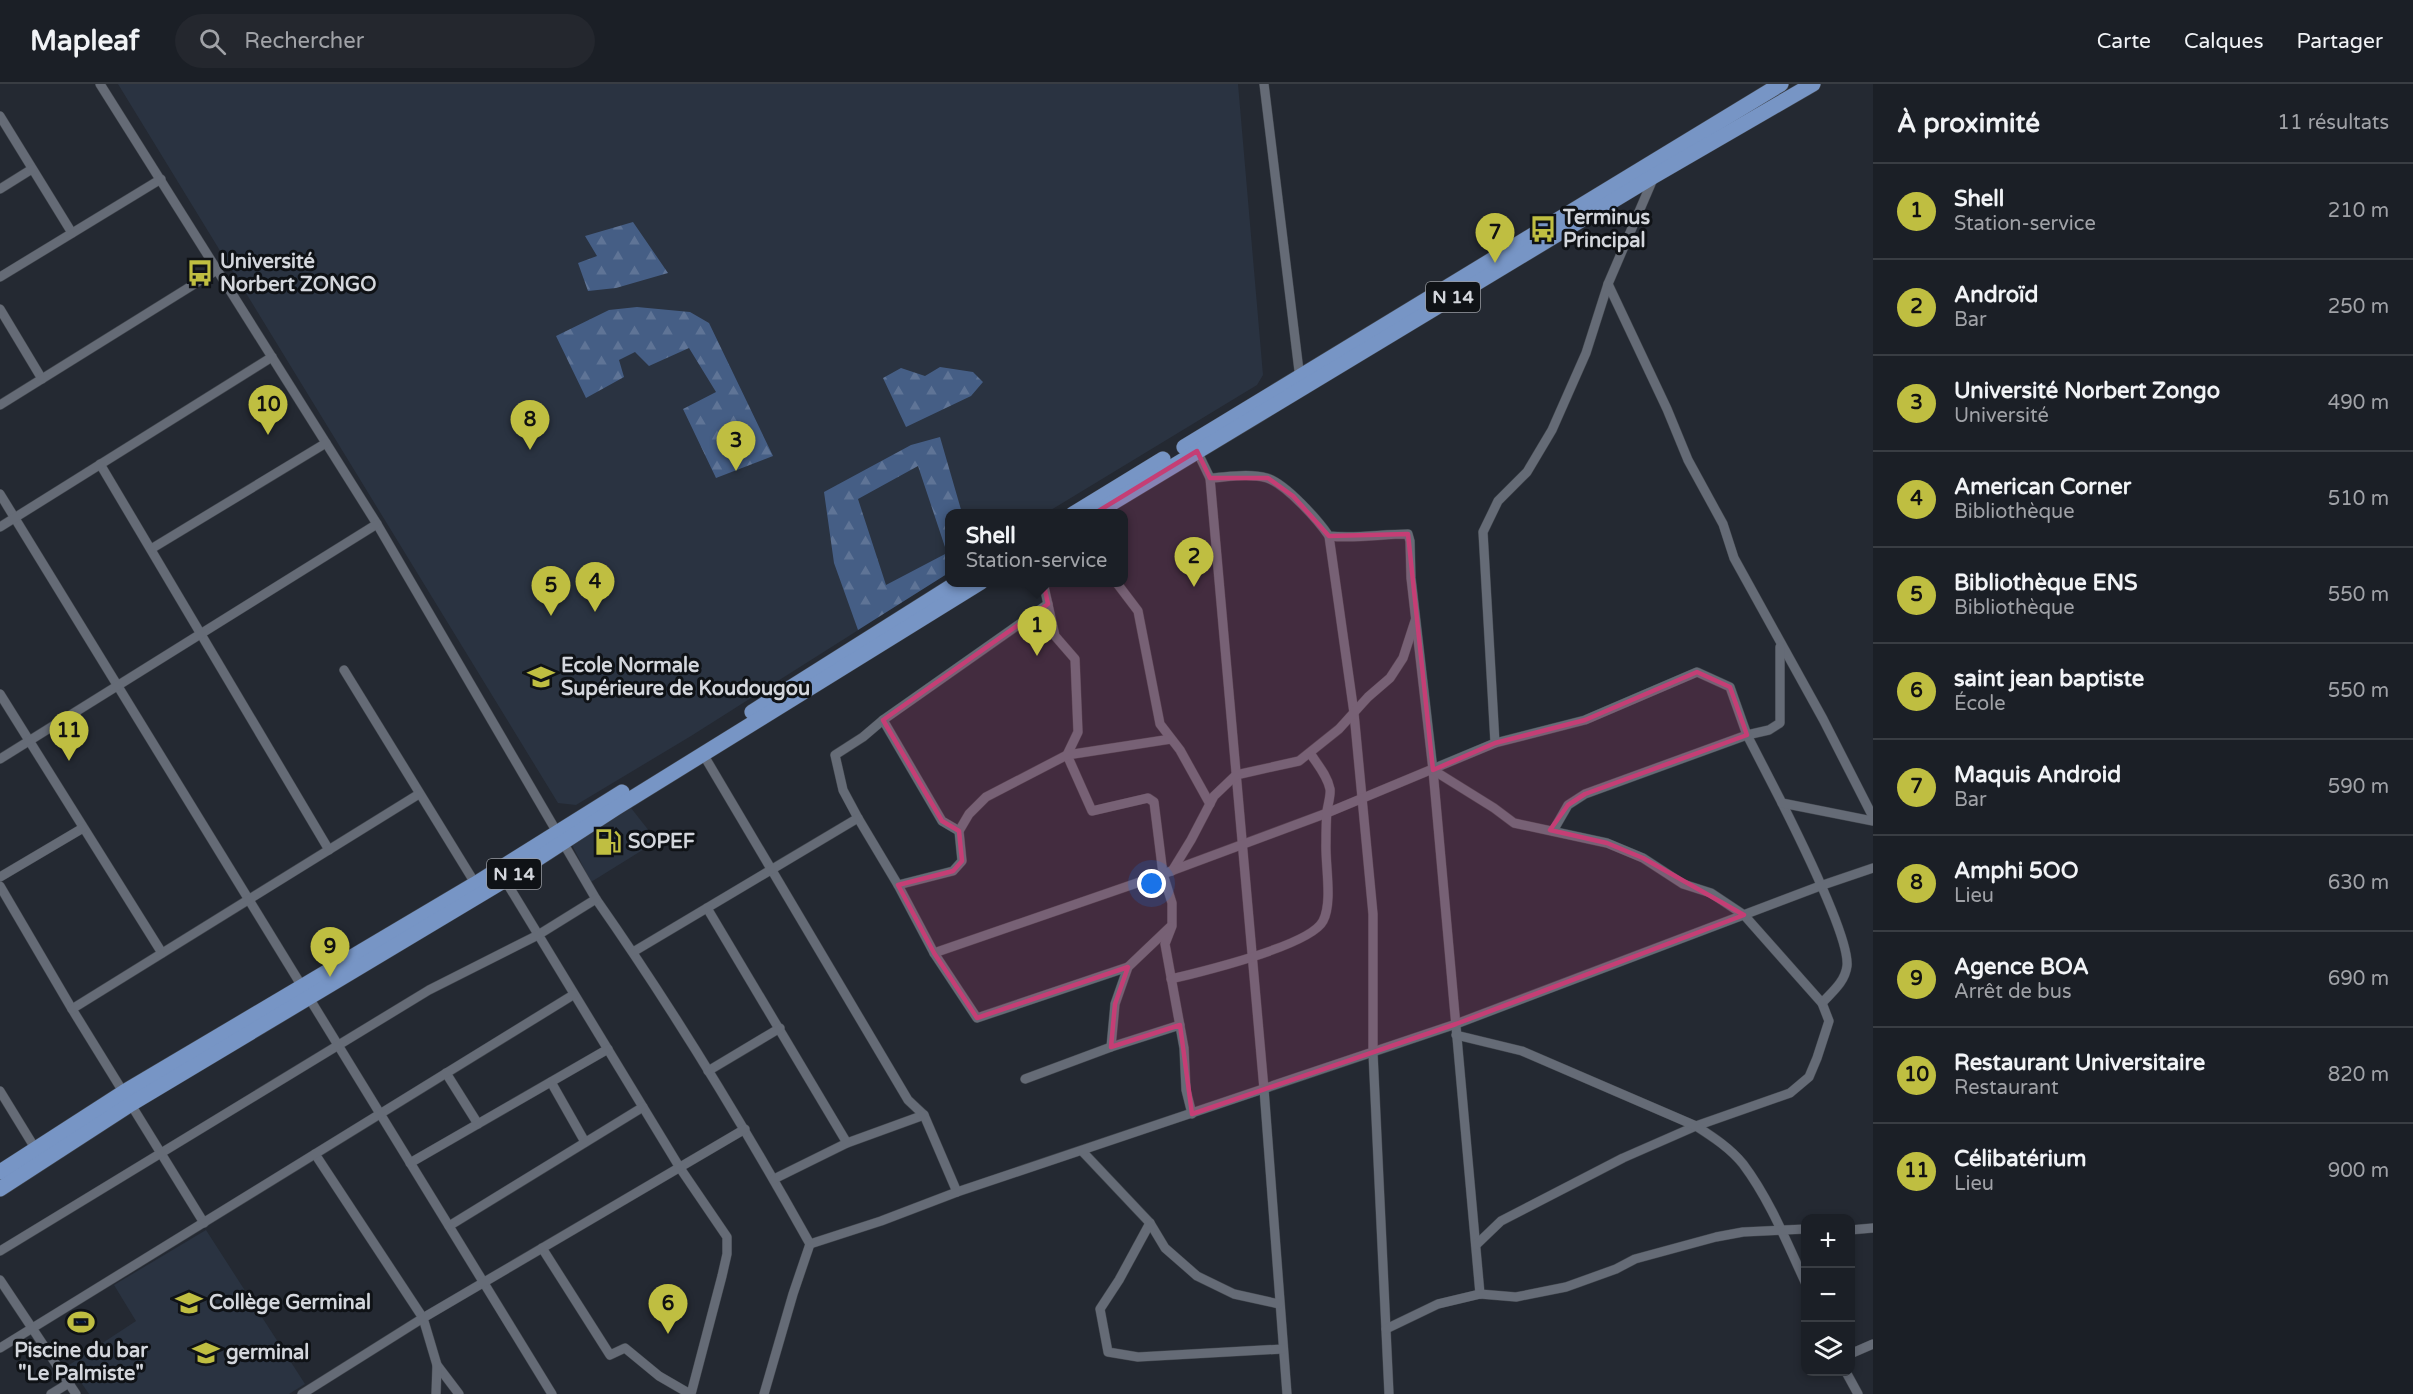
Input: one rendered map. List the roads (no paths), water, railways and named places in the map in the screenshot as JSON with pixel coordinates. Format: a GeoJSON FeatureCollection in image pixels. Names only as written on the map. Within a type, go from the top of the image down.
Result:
{"type":"FeatureCollection","features":[{"type":"Feature","properties":{"kind":"main road","name":"N 14"},"geometry":{"type":"LineString","coordinates":[[1102,509],[1197,451],[1300,381],[1781,84]]}},
{"type":"Feature","properties":{"kind":"main road","name":"N 14"},"geometry":{"type":"LineString","coordinates":[[1080,509],[1813,84]]}},
{"type":"Feature","properties":{"kind":"main road","name":"N 14"},"geometry":{"type":"LineString","coordinates":[[478,889],[505,880],[561,838],[699,746],[950,587]]}},
{"type":"Feature","properties":{"kind":"main road","name":"N 14"},"geometry":{"type":"LineString","coordinates":[[0,1189],[40,1155],[127,1098],[703,754],[973,587]]}},
{"type":"Feature","properties":{"kind":"main road","name":"N 14"},"geometry":{"type":"LineString","coordinates":[[0,1172],[40,1155]]}},
{"type":"Feature","properties":{"kind":"street"},"geometry":{"type":"LineString","coordinates":[[100,84],[377,524],[596,898],[633,952],[745,1129],[810,1244],[764,1394]]}},
{"type":"Feature","properties":{"kind":"street"},"geometry":{"type":"LineString","coordinates":[[1264,84],[1300,381]]}},
{"type":"Feature","properties":{"kind":"street"},"geometry":{"type":"LineString","coordinates":[[0,116],[72,233]]}},
{"type":"Feature","properties":{"kind":"street"},"geometry":{"type":"LineString","coordinates":[[0,189],[32,169]]}},
{"type":"Feature","properties":{"kind":"street"},"geometry":{"type":"LineString","coordinates":[[1495,743],[1483,532],[1498,501],[1527,472],[1552,430],[1586,353],[1608,284],[1654,176]]}},
{"type":"Feature","properties":{"kind":"street"},"geometry":{"type":"LineString","coordinates":[[0,277],[160,179]]}},
{"type":"Feature","properties":{"kind":"street"},"geometry":{"type":"LineString","coordinates":[[0,405],[217,270]]}},
{"type":"Feature","properties":{"kind":"street"},"geometry":{"type":"LineString","coordinates":[[1608,284],[1667,409],[1688,460],[1723,524],[1734,558],[1780,645],[1823,719],[1873,819]]}},
{"type":"Feature","properties":{"kind":"street"},"geometry":{"type":"LineString","coordinates":[[0,309],[42,380]]}},
{"type":"Feature","properties":{"kind":"street"},"geometry":{"type":"LineString","coordinates":[[0,527],[272,357]]}},
{"type":"Feature","properties":{"kind":"street"},"geometry":{"type":"LineString","coordinates":[[151,549],[326,443]]}},
{"type":"Feature","properties":{"kind":"street"},"geometry":{"type":"LineString","coordinates":[[1197,451],[1210,478],[1264,1089],[1287,1394]]}},
{"type":"Feature","properties":{"kind":"street"},"geometry":{"type":"LineString","coordinates":[[100,464],[329,850]]}},
{"type":"Feature","properties":{"kind":"street"},"geometry":{"type":"LineString","coordinates":[[1210,478],[1241,476],[1268,478],[1293,496],[1319,521],[1329,536],[1354,713],[1373,914],[1373,1053],[1389,1394]]}},
{"type":"Feature","properties":{"kind":"street"},"geometry":{"type":"LineString","coordinates":[[0,494],[552,1394]]}},
{"type":"Feature","properties":{"kind":"street"},"geometry":{"type":"LineString","coordinates":[[0,759],[377,524]]}},
{"type":"Feature","properties":{"kind":"street"},"geometry":{"type":"LineString","coordinates":[[1329,536],[1352,539],[1381,534],[1408,534],[1410,541],[1411,578],[1433,770],[1480,1294]]}},
{"type":"Feature","properties":{"kind":"street"},"geometry":{"type":"LineString","coordinates":[[1044,587],[1055,636],[1075,659],[1078,732],[1067,755],[1092,811],[1148,798],[1154,802],[1172,903],[1172,926],[1165,944],[1184,1048],[1186,1090],[1192,1114]]}},
{"type":"Feature","properties":{"kind":"street"},"geometry":{"type":"LineString","coordinates":[[1120,587],[1138,611],[1160,724],[1210,804]]}},
{"type":"Feature","properties":{"kind":"street"},"geometry":{"type":"LineString","coordinates":[[1048,604],[883,720],[863,737],[835,754],[843,790],[858,819],[898,885],[934,953],[977,1018],[1094,976],[1128,967]]}},
{"type":"Feature","properties":{"kind":"street"},"geometry":{"type":"LineString","coordinates":[[1168,872],[1191,840],[1214,796],[1236,776],[1299,761],[1339,729],[1390,678],[1403,658],[1416,620]]}},
{"type":"Feature","properties":{"kind":"street"},"geometry":{"type":"LineString","coordinates":[[1553,831],[1568,805],[1585,794],[1748,735],[1769,730],[1780,723],[1780,645]]}},
{"type":"Feature","properties":{"kind":"street"},"geometry":{"type":"LineString","coordinates":[[344,670],[478,889]]}},
{"type":"Feature","properties":{"kind":"street"},"geometry":{"type":"LineString","coordinates":[[934,953],[1168,872],[1327,813],[1495,743],[1585,720],[1697,672],[1730,687],[1748,735],[1782,803],[1840,933],[1847,964],[1844,979],[1822,1003]]}},
{"type":"Feature","properties":{"kind":"street"},"geometry":{"type":"LineString","coordinates":[[0,694],[162,953]]}},
{"type":"Feature","properties":{"kind":"street"},"geometry":{"type":"LineString","coordinates":[[883,720],[942,821],[959,831]]}},
{"type":"Feature","properties":{"kind":"street"},"geometry":{"type":"LineString","coordinates":[[898,885],[953,871],[962,861],[959,831],[969,814],[986,797],[1067,755],[1171,739]]}},
{"type":"Feature","properties":{"kind":"street"},"geometry":{"type":"LineString","coordinates":[[1171,979],[1209,971],[1251,958],[1297,940],[1323,922],[1328,905],[1325,858],[1330,790],[1324,774],[1310,753]]}},
{"type":"Feature","properties":{"kind":"street"},"geometry":{"type":"LineString","coordinates":[[703,754],[908,1101],[924,1115],[957,1192]]}},
{"type":"Feature","properties":{"kind":"street"},"geometry":{"type":"LineString","coordinates":[[1433,770],[1514,823],[1607,843],[1643,858],[1683,884],[1711,893],[1744,915],[1822,1003],[1828,1021],[1809,1077],[1790,1092],[1696,1126],[1623,1158],[1501,1221],[1476,1245]]}},
{"type":"Feature","properties":{"kind":"street"},"geometry":{"type":"LineString","coordinates":[[72,1009],[419,794]]}},
{"type":"Feature","properties":{"kind":"street"},"geometry":{"type":"LineString","coordinates":[[1782,803],[1873,819]]}},
{"type":"Feature","properties":{"kind":"street"},"geometry":{"type":"LineString","coordinates":[[633,952],[858,819]]}},
{"type":"Feature","properties":{"kind":"street"},"geometry":{"type":"LineString","coordinates":[[0,877],[83,828]]}},
{"type":"Feature","properties":{"kind":"street"},"geometry":{"type":"LineString","coordinates":[[810,1244],[881,1221],[957,1192],[1456,1024],[1873,868]]}},
{"type":"Feature","properties":{"kind":"street"},"geometry":{"type":"LineString","coordinates":[[505,880],[680,1168],[727,1237],[723,1276],[690,1394],[659,1376],[625,1348],[610,1354],[542,1248]]}},
{"type":"Feature","properties":{"kind":"street"},"geometry":{"type":"LineString","coordinates":[[0,886],[72,1009],[204,1223]]}},
{"type":"Feature","properties":{"kind":"street"},"geometry":{"type":"LineString","coordinates":[[0,1251],[429,990],[538,935],[596,898]]}},
{"type":"Feature","properties":{"kind":"street"},"geometry":{"type":"LineString","coordinates":[[707,908],[847,1143]]}},
{"type":"Feature","properties":{"kind":"street"},"geometry":{"type":"LineString","coordinates":[[1111,1047],[1115,1004],[1128,967],[1172,926]]}},
{"type":"Feature","properties":{"kind":"street"},"geometry":{"type":"LineString","coordinates":[[0,1348],[573,994]]}},
{"type":"Feature","properties":{"kind":"street"},"geometry":{"type":"LineString","coordinates":[[1025,1079],[1111,1047],[1180,1025]]}},
{"type":"Feature","properties":{"kind":"street"},"geometry":{"type":"LineString","coordinates":[[708,1071],[780,1028]]}},
{"type":"Feature","properties":{"kind":"street"},"geometry":{"type":"LineString","coordinates":[[1456,1035],[1522,1051],[1696,1126],[1718,1140],[1742,1164],[1781,1229],[1801,1273]]}},
{"type":"Feature","properties":{"kind":"street"},"geometry":{"type":"LineString","coordinates":[[410,1163],[608,1049]]}},
{"type":"Feature","properties":{"kind":"street"},"geometry":{"type":"LineString","coordinates":[[446,1073],[478,1124]]}},
{"type":"Feature","properties":{"kind":"street"},"geometry":{"type":"LineString","coordinates":[[551,1082],[585,1142]]}},
{"type":"Feature","properties":{"kind":"street"},"geometry":{"type":"LineString","coordinates":[[0,1091],[40,1155]]}},
{"type":"Feature","properties":{"kind":"street"},"geometry":{"type":"LineString","coordinates":[[448,1226],[643,1107]]}},
{"type":"Feature","properties":{"kind":"street"},"geometry":{"type":"LineString","coordinates":[[774,1179],[847,1143],[924,1115]]}},
{"type":"Feature","properties":{"kind":"street"},"geometry":{"type":"LineString","coordinates":[[302,1394],[423,1318],[745,1129]]}},
{"type":"Feature","properties":{"kind":"street"},"geometry":{"type":"LineString","coordinates":[[1082,1151],[1149,1223],[1165,1248],[1197,1276],[1234,1294],[1279,1304]]}},
{"type":"Feature","properties":{"kind":"street"},"geometry":{"type":"LineString","coordinates":[[315,1154],[423,1318],[437,1365],[436,1394]]}},
{"type":"Feature","properties":{"kind":"street"},"geometry":{"type":"LineString","coordinates":[[1149,1223],[1119,1280],[1100,1309],[1108,1352],[1138,1358],[1283,1349]]}},
{"type":"Feature","properties":{"kind":"street"},"geometry":{"type":"LineString","coordinates":[[1855,1230],[1873,1228]]}},
{"type":"Feature","properties":{"kind":"street"},"geometry":{"type":"LineString","coordinates":[[1386,1329],[1438,1304],[1480,1294],[1516,1297],[1566,1287],[1635,1259],[1716,1236],[1801,1229]]}},
{"type":"Feature","properties":{"kind":"street"},"geometry":{"type":"LineString","coordinates":[[0,1280],[76,1394]]}},
{"type":"Feature","properties":{"kind":"street"},"geometry":{"type":"LineString","coordinates":[[1855,1351],[1873,1344]]}},
{"type":"Feature","properties":{"kind":"street"},"geometry":{"type":"LineString","coordinates":[[437,1365],[459,1394]]}},
{"type":"Feature","properties":{"kind":"street"},"geometry":{"type":"LineString","coordinates":[[1849,1376],[1858,1394]]}},
{"type":"Feature","properties":{"kind":"street"},"geometry":{"type":"LineString","coordinates":[[51,1394],[69,1383]]}},
{"type":"Feature","properties":{"kind":"place","name":"Terminus Principal"},"geometry":{"type":"Point","coordinates":[1543,229]}},
{"type":"Feature","properties":{"kind":"place","name":"Maquis Android"},"geometry":{"type":"Point","coordinates":[1495,263]}},
{"type":"Feature","properties":{"kind":"place","name":"Université Norbert ZONGO"},"geometry":{"type":"Point","coordinates":[200,273]}},
{"type":"Feature","properties":{"kind":"place","name":"Restaurant Universitaire"},"geometry":{"type":"Point","coordinates":[268,435]}},
{"type":"Feature","properties":{"kind":"place","name":"Amphi 5OO"},"geometry":{"type":"Point","coordinates":[530,450]}},
{"type":"Feature","properties":{"kind":"place","name":"Université Norbert Zongo"},"geometry":{"type":"Point","coordinates":[736,471]}},
{"type":"Feature","properties":{"kind":"place","name":"Androïd"},"geometry":{"type":"Point","coordinates":[1194,587]}},
{"type":"Feature","properties":{"kind":"place","name":"American Corner"},"geometry":{"type":"Point","coordinates":[595,612]}},
{"type":"Feature","properties":{"kind":"place","name":"Bibliothèque ENS"},"geometry":{"type":"Point","coordinates":[551,616]}},
{"type":"Feature","properties":{"kind":"place","name":"Shell"},"geometry":{"type":"Point","coordinates":[1037,656]}},
{"type":"Feature","properties":{"kind":"place","name":"Ecole Normale Supérieure de Koudougou"},"geometry":{"type":"Point","coordinates":[541,677]}},
{"type":"Feature","properties":{"kind":"place","name":"Célibatérium"},"geometry":{"type":"Point","coordinates":[69,761]}},
{"type":"Feature","properties":{"kind":"place","name":"SOPEF"},"geometry":{"type":"Point","coordinates":[608,842]}},
{"type":"Feature","properties":{"kind":"place","name":"Agence BOA"},"geometry":{"type":"Point","coordinates":[330,977]}},
{"type":"Feature","properties":{"kind":"place","name":"Collège Germinal"},"geometry":{"type":"Point","coordinates":[189,1303]}},
{"type":"Feature","properties":{"kind":"place","name":"Piscine du bar \"Le Palmiste\""},"geometry":{"type":"Point","coordinates":[81,1322]}},
{"type":"Feature","properties":{"kind":"place","name":"saint jean baptiste"},"geometry":{"type":"Point","coordinates":[668,1334]}},
{"type":"Feature","properties":{"kind":"place","name":"germinal"},"geometry":{"type":"Point","coordinates":[206,1353]}}]}
